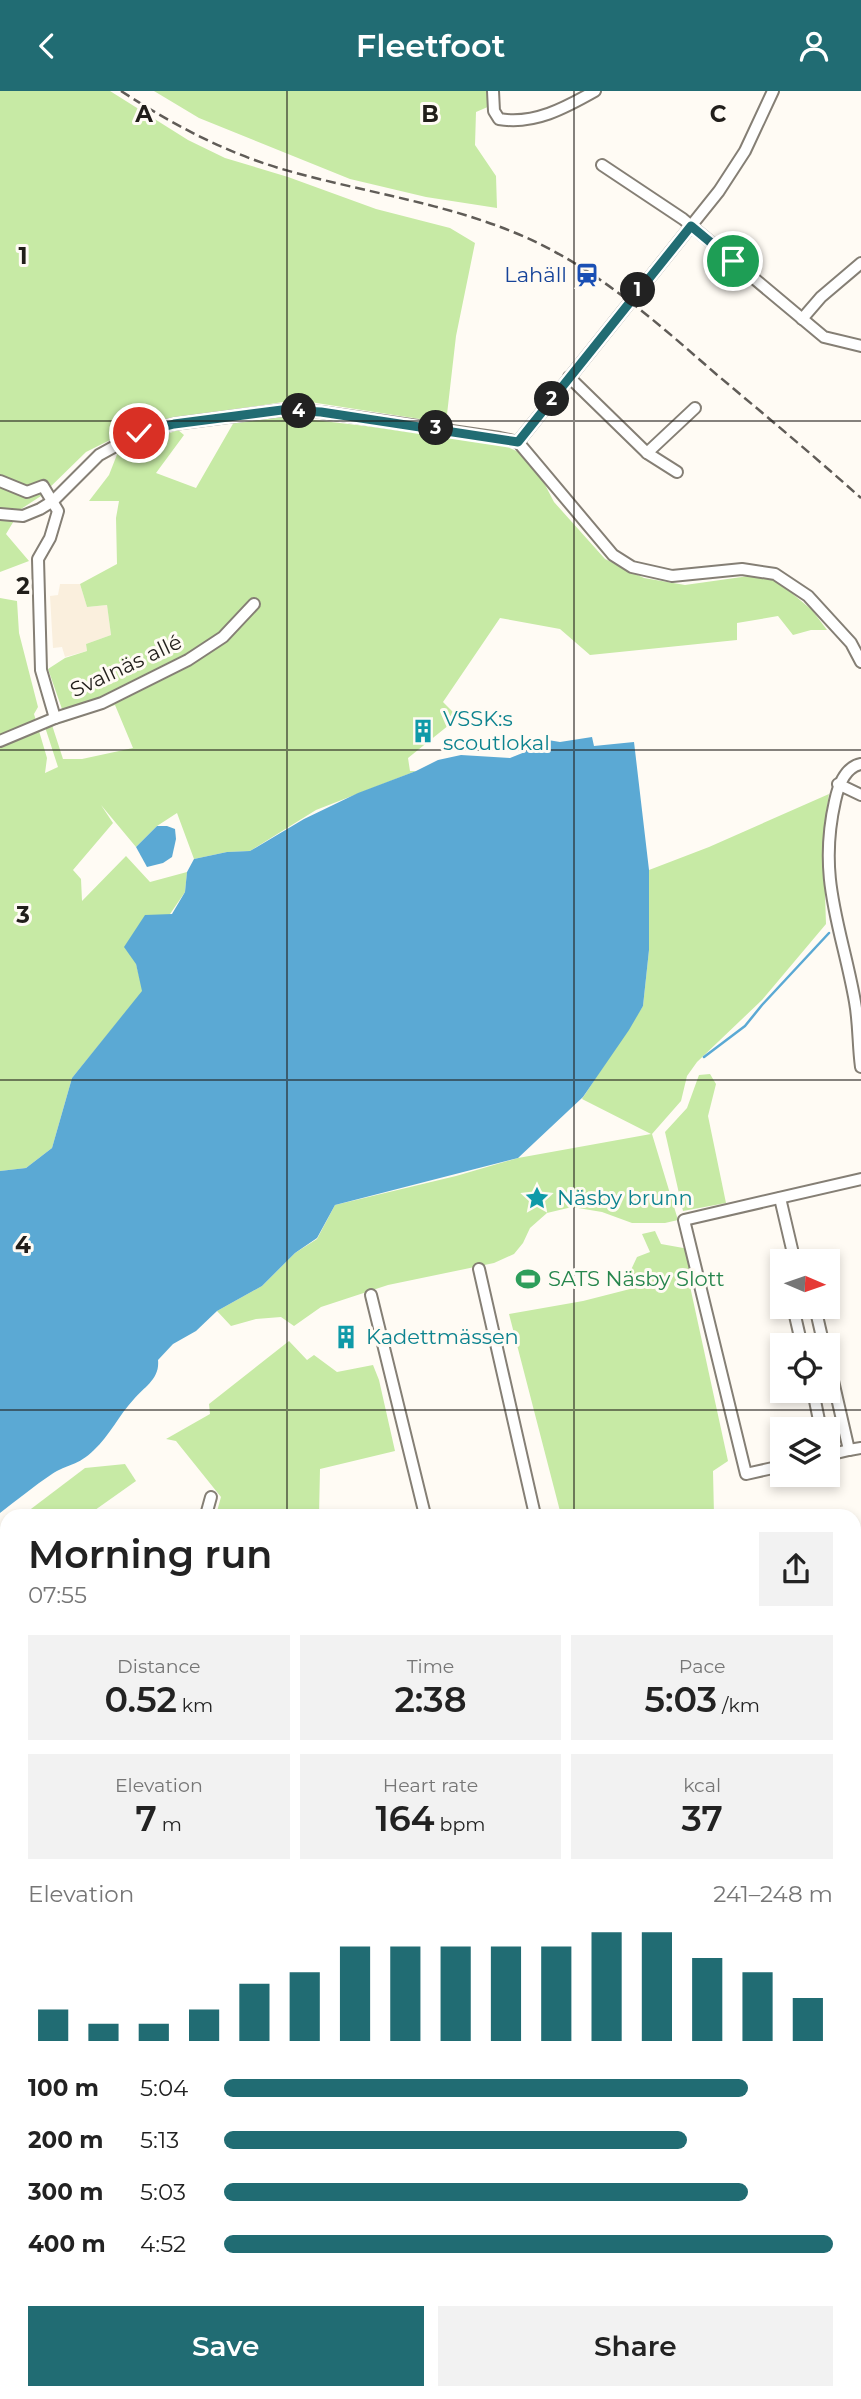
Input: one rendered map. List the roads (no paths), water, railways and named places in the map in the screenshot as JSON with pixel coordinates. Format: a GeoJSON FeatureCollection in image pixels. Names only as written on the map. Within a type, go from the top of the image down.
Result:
{"type":"FeatureCollection","features":[{"type":"Feature","properties":{"kind":"street"},"geometry":{"type":"LineString","coordinates":[[493,91],[494,111],[499,119],[510,121],[524,121],[551,113],[595,91]]}},
{"type":"Feature","properties":{"kind":"street"},"geometry":{"type":"LineString","coordinates":[[518,442],[719,191],[746,151],[773,91]]}},
{"type":"Feature","properties":{"kind":"street"},"geometry":{"type":"LineString","coordinates":[[602,165],[691,226],[824,337],[861,346]]}},
{"type":"Feature","properties":{"kind":"street"},"geometry":{"type":"LineString","coordinates":[[802,319],[821,297],[861,263]]}},
{"type":"Feature","properties":{"kind":"street"},"geometry":{"type":"LineString","coordinates":[[569,377],[647,453],[677,472]]}},
{"type":"Feature","properties":{"kind":"street"},"geometry":{"type":"LineString","coordinates":[[647,453],[695,408]]}},
{"type":"Feature","properties":{"kind":"street"},"geometry":{"type":"LineString","coordinates":[[0,514],[23,516],[53,501],[99,455],[139,433],[174,424],[282,410],[321,412],[445,429],[518,442],[613,555],[632,567],[672,576],[742,569],[775,574],[808,596],[851,643],[861,662]]}},
{"type":"Feature","properties":{"kind":"street"},"geometry":{"type":"LineString","coordinates":[[0,481],[27,492],[43,486],[58,511],[50,538],[38,559],[41,670],[55,718]]}},
{"type":"Feature","properties":{"kind":"street","name":"Svalnäs allé"},"geometry":{"type":"LineString","coordinates":[[0,741],[55,718],[102,703],[188,660],[222,637],[254,604]]}},
{"type":"Feature","properties":{"kind":"street"},"geometry":{"type":"LineString","coordinates":[[851,643],[861,635]]}},
{"type":"Feature","properties":{"kind":"street"},"geometry":{"type":"LineString","coordinates":[[861,764],[855,765],[838,784],[828,854],[829,888],[855,1000],[861,1067]]}},
{"type":"Feature","properties":{"kind":"street"},"geometry":{"type":"LineString","coordinates":[[838,784],[861,795]]}},
{"type":"Feature","properties":{"kind":"street"},"geometry":{"type":"LineString","coordinates":[[770,1469],[746,1474],[684,1220],[861,1179]]}},
{"type":"Feature","properties":{"kind":"street"},"geometry":{"type":"LineString","coordinates":[[780,1198],[792,1249]]}},
{"type":"Feature","properties":{"kind":"street"},"geometry":{"type":"LineString","coordinates":[[479,1269],[534,1509]]}},
{"type":"Feature","properties":{"kind":"street"},"geometry":{"type":"LineString","coordinates":[[371,1295],[424,1509]]}},
{"type":"Feature","properties":{"kind":"street"},"geometry":{"type":"LineString","coordinates":[[840,1399],[855,1449]]}},
{"type":"Feature","properties":{"kind":"street"},"geometry":{"type":"LineString","coordinates":[[208,1509],[211,1497]]}},
{"type":"Feature","properties":{"kind":"water"},"geometry":{"type":"Polygon","coordinates":[[[592,737],[594,746],[634,742],[649,870],[649,950],[643,1006],[583,1097],[518,1158],[335,1205],[317,1238],[295,1253],[262,1286],[217,1311],[196,1331],[173,1344],[158,1360],[158,1367],[150,1382],[94,1450],[83,1459],[52,1474],[5,1509],[0,1509],[0,1171],[26,1168],[52,1148],[72,1078],[142,991],[136,964],[124,947],[145,915],[172,914],[185,892],[187,872],[194,859],[227,852],[250,851],[304,819],[438,760],[461,755],[510,758],[525,752],[530,745],[542,739],[560,742],[592,737]]]}},
{"type":"Feature","properties":{"kind":"water"},"geometry":{"type":"Polygon","coordinates":[[[157,826],[175,829],[172,857],[163,863],[147,867],[136,847],[157,826]]]}},
{"type":"Feature","properties":{"kind":"waterway"},"geometry":{"type":"LineString","coordinates":[[704,1057],[745,1026],[829,933]]}},
{"type":"Feature","properties":{"kind":"railway"},"geometry":{"type":"LineString","coordinates":[[121,91],[199,136],[261,162],[460,214],[518,234],[546,247],[598,278],[646,314],[861,498]]}},
{"type":"Feature","properties":{"kind":"place","name":"Lahäll"},"geometry":{"type":"Point","coordinates":[587,275]}},
{"type":"Feature","properties":{"kind":"place","name":"VSSK:s scoutlokal"},"geometry":{"type":"Point","coordinates":[423,731]}},
{"type":"Feature","properties":{"kind":"place","name":"Näsby brunn"},"geometry":{"type":"Point","coordinates":[537,1198]}},
{"type":"Feature","properties":{"kind":"place","name":"SATS Näsby Slott"},"geometry":{"type":"Point","coordinates":[528,1279]}},
{"type":"Feature","properties":{"kind":"place","name":"Kadettmässen"},"geometry":{"type":"Point","coordinates":[346,1337]}}]}
